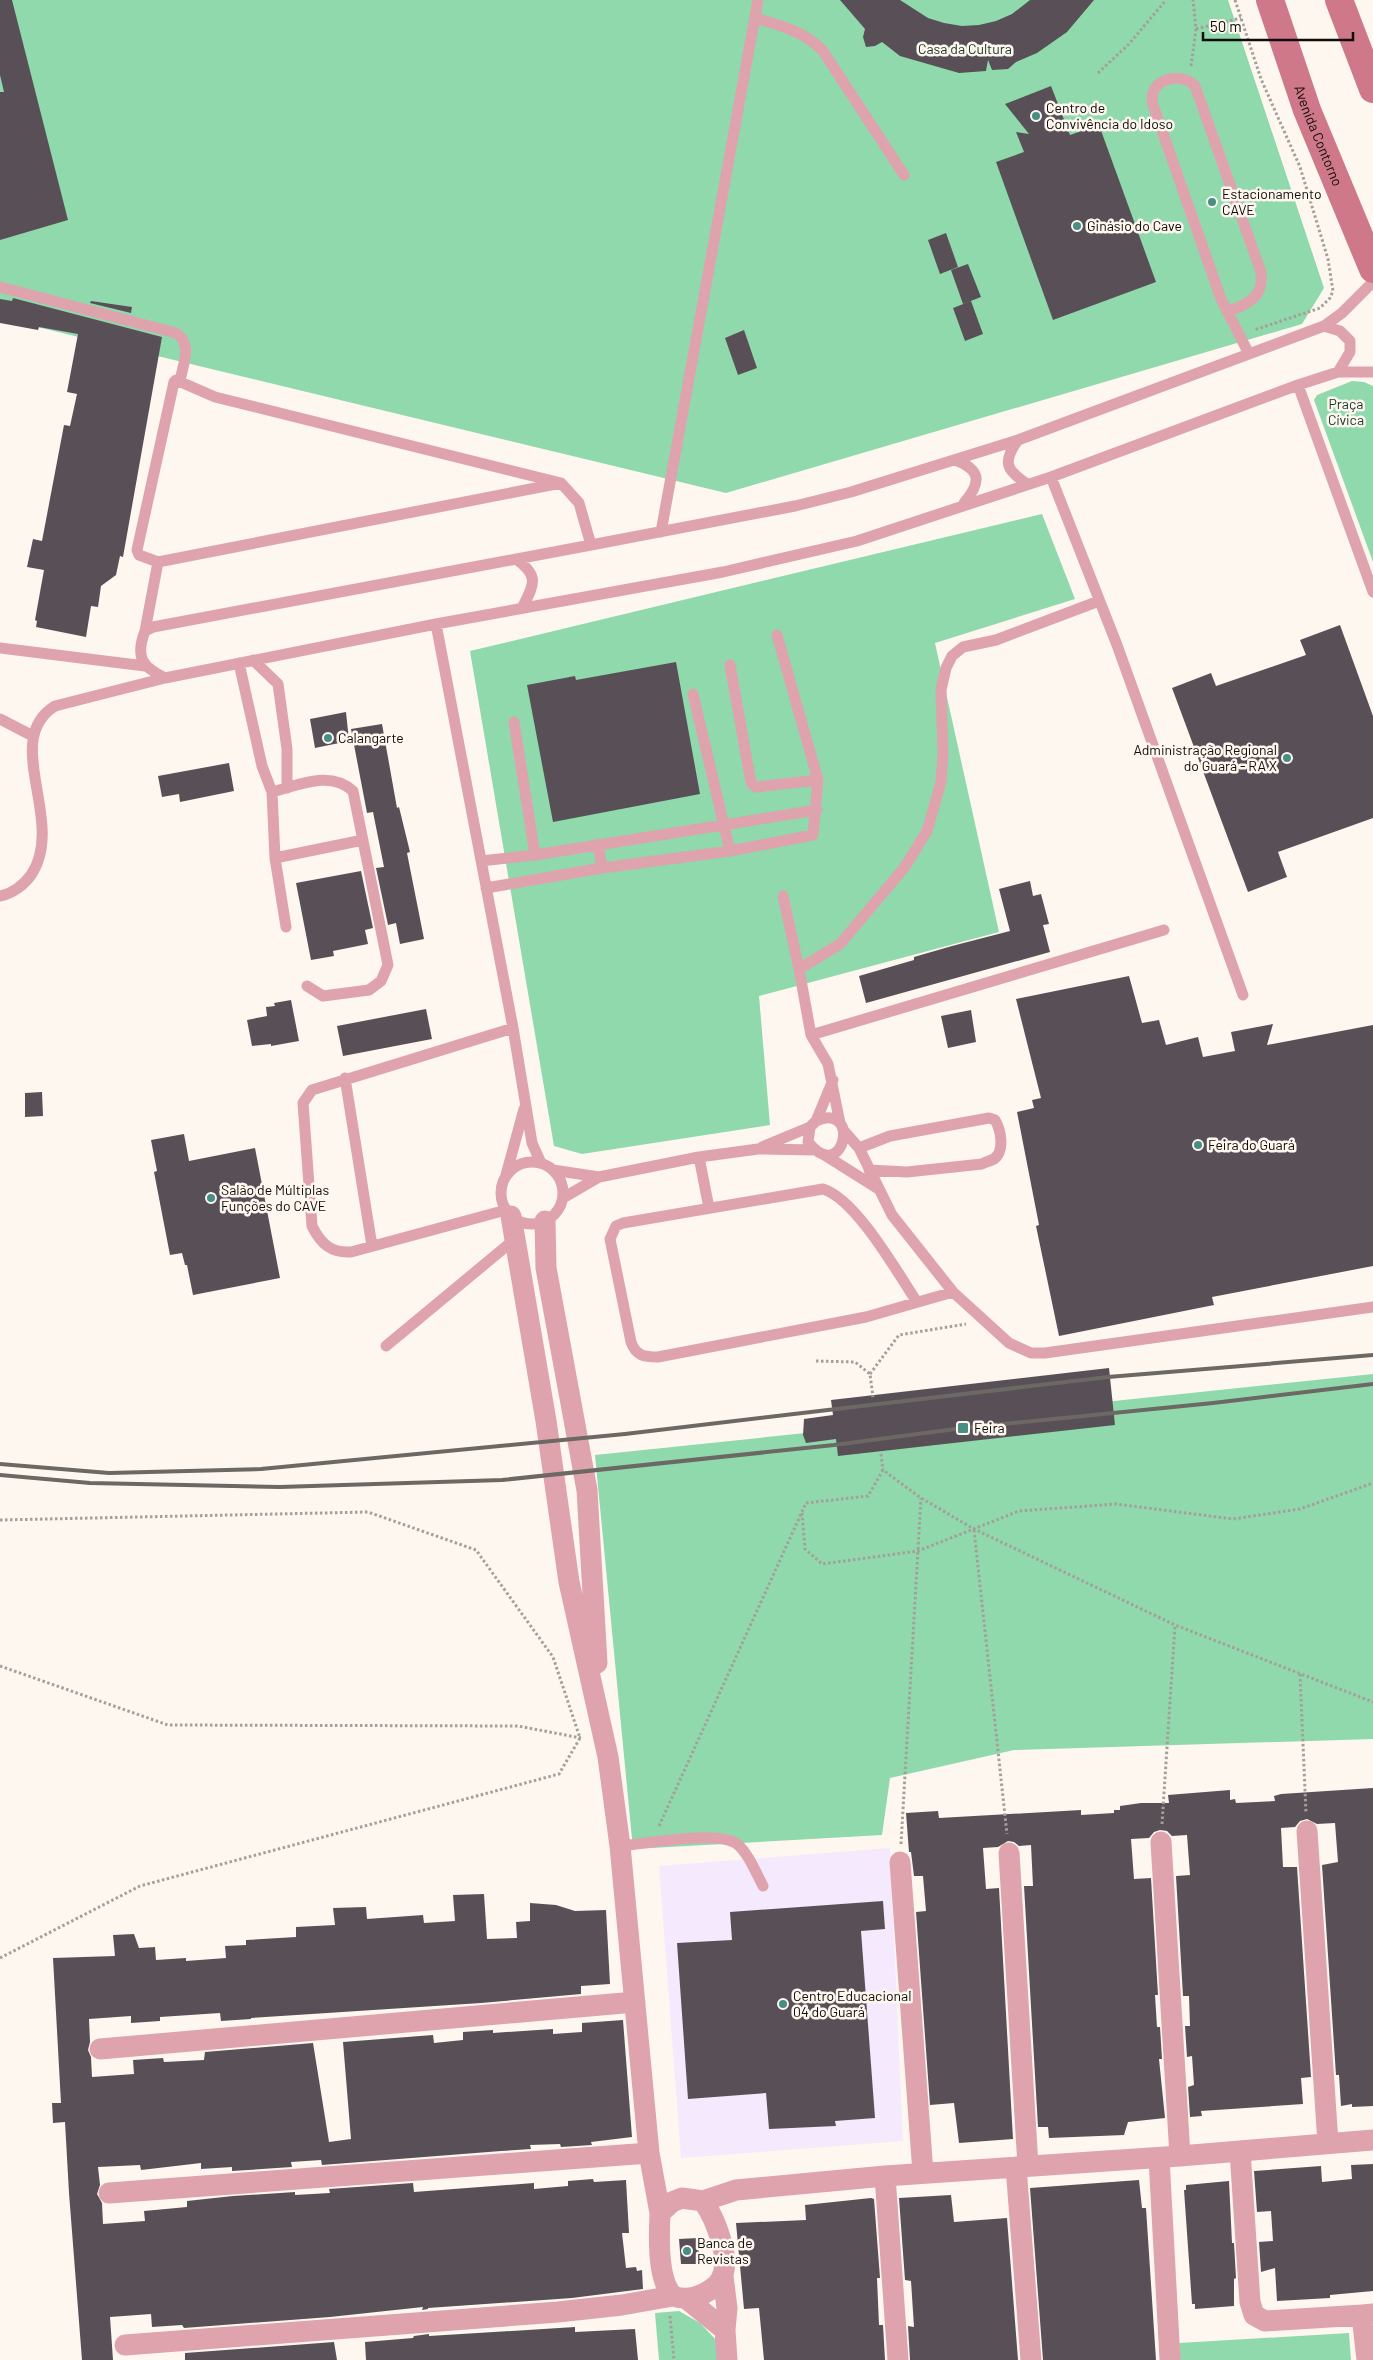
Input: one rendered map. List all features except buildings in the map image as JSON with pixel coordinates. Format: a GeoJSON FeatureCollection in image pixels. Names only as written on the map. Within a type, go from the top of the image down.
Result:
{"type":"FeatureCollection","features":[{"type":"Feature","properties":{"kind":"main road","name":"Avenida Contorno"},"geometry":{"type":"LineString","coordinates":[[1270,0],[1306,110],[1373,269]]}},
{"type":"Feature","properties":{"kind":"main road"},"geometry":{"type":"LineString","coordinates":[[1340,0],[1373,89]]}},
{"type":"Feature","properties":{"kind":"street"},"geometry":{"type":"LineString","coordinates":[[508,1213],[515,1239],[546,1421],[568,1582],[608,1757],[620,1846],[649,2153],[660,2213],[664,2283],[676,2298],[724,2330]]}},
{"type":"Feature","properties":{"kind":"street"},"geometry":{"type":"LineString","coordinates":[[545,1221],[546,1268],[587,1490],[600,1718]]}},
{"type":"Feature","properties":{"kind":"street"},"geometry":{"type":"LineString","coordinates":[[1307,1831],[1328,2143]]}},
{"type":"Feature","properties":{"kind":"street"},"geometry":{"type":"LineString","coordinates":[[1161,1842],[1180,2156]]}},
{"type":"Feature","properties":{"kind":"street"},"geometry":{"type":"LineString","coordinates":[[1009,1852],[1031,2360]]}},
{"type":"Feature","properties":{"kind":"street"},"geometry":{"type":"LineString","coordinates":[[900,1862],[923,2172]]}},
{"type":"Feature","properties":{"kind":"street"},"geometry":{"type":"LineString","coordinates":[[100,2050],[636,2002]]}},
{"type":"Feature","properties":{"kind":"street"},"geometry":{"type":"LineString","coordinates":[[660,2213],[672,2202],[682,2198],[704,2201],[736,2190],[923,2172],[1159,2158],[1373,2140]]}},
{"type":"Feature","properties":{"kind":"street"},"geometry":{"type":"LineString","coordinates":[[1240,2151],[1250,2302],[1254,2315],[1265,2321],[1368,2314],[1367,2360]]}},
{"type":"Feature","properties":{"kind":"street"},"geometry":{"type":"LineString","coordinates":[[109,2193],[649,2153]]}},
{"type":"Feature","properties":{"kind":"street"},"geometry":{"type":"LineString","coordinates":[[1159,2158],[1170,2360]]}},
{"type":"Feature","properties":{"kind":"street"},"geometry":{"type":"LineString","coordinates":[[884,2176],[898,2360]]}},
{"type":"Feature","properties":{"kind":"street"},"geometry":{"type":"LineString","coordinates":[[704,2201],[714,2217],[719,2230],[727,2308],[724,2330],[727,2360]]}},
{"type":"Feature","properties":{"kind":"street"},"geometry":{"type":"LineString","coordinates":[[125,2345],[558,2312],[622,2305],[708,2292],[720,2282],[723,2276]]}},
{"type":"Feature","properties":{"kind":"lane"},"geometry":{"type":"LineString","coordinates":[[661,532],[758,0]]}},
{"type":"Feature","properties":{"kind":"lane"},"geometry":{"type":"LineString","coordinates":[[755,18],[776,24],[814,40],[823,50],[904,175]]}},
{"type":"Feature","properties":{"kind":"lane"},"geometry":{"type":"LineString","coordinates":[[1227,312],[1252,300],[1263,283],[1262,272],[1200,96],[1190,80],[1182,78],[1167,79],[1157,86],[1151,99],[1221,300],[1227,312],[1239,335],[1250,354]]}},
{"type":"Feature","properties":{"kind":"lane"},"geometry":{"type":"LineString","coordinates":[[145,631],[154,627],[795,506],[851,492],[1018,440],[1324,326],[1342,313],[1373,282]]}},
{"type":"Feature","properties":{"kind":"lane"},"geometry":{"type":"LineString","coordinates":[[0,287],[176,333],[183,338],[187,346],[180,381]]}},
{"type":"Feature","properties":{"kind":"lane"},"geometry":{"type":"LineString","coordinates":[[1324,326],[1340,331],[1350,342],[1350,352],[1338,372]]}},
{"type":"Feature","properties":{"kind":"lane"},"geometry":{"type":"LineString","coordinates":[[0,896],[6,896],[26,883],[36,868],[42,849],[42,831],[27,749],[29,734],[35,721],[43,712],[55,706],[166,678],[253,660],[436,624],[723,572],[857,541],[1051,476],[1298,385],[1338,372],[1373,372]]}},
{"type":"Feature","properties":{"kind":"lane"},"geometry":{"type":"LineString","coordinates":[[561,483],[158,562],[139,555],[137,550],[174,382],[180,381],[215,398],[561,483],[579,503],[591,546]]}},
{"type":"Feature","properties":{"kind":"lane"},"geometry":{"type":"LineString","coordinates":[[1298,385],[1373,592]]}},
{"type":"Feature","properties":{"kind":"lane"},"geometry":{"type":"LineString","coordinates":[[1018,440],[1010,450],[1008,460],[1010,470],[1014,476],[1027,484]]}},
{"type":"Feature","properties":{"kind":"lane"},"geometry":{"type":"LineString","coordinates":[[955,460],[972,469],[976,477],[977,485],[974,492],[963,504]]}},
{"type":"Feature","properties":{"kind":"lane"},"geometry":{"type":"LineString","coordinates":[[1051,476],[1099,601],[1243,995]]}},
{"type":"Feature","properties":{"kind":"lane"},"geometry":{"type":"LineString","coordinates":[[516,559],[528,567],[533,575],[533,584],[522,608]]}},
{"type":"Feature","properties":{"kind":"lane"},"geometry":{"type":"LineString","coordinates":[[145,666],[140,651],[158,562]]}},
{"type":"Feature","properties":{"kind":"lane"},"geometry":{"type":"LineString","coordinates":[[799,969],[840,944],[904,868],[926,832],[941,782],[943,753],[941,690],[946,668],[952,656],[963,647],[996,640],[1099,601]]}},
{"type":"Feature","properties":{"kind":"lane"},"geometry":{"type":"LineString","coordinates":[[436,624],[532,1143],[541,1163]]}},
{"type":"Feature","properties":{"kind":"lane"},"geometry":{"type":"LineString","coordinates":[[486,888],[602,868],[730,851],[813,835],[817,810],[818,780],[777,635]]}},
{"type":"Feature","properties":{"kind":"lane"},"geometry":{"type":"LineString","coordinates":[[0,648],[145,666],[166,678]]}},
{"type":"Feature","properties":{"kind":"lane"},"geometry":{"type":"LineString","coordinates":[[253,660],[278,684],[287,749],[287,788]]}},
{"type":"Feature","properties":{"kind":"lane"},"geometry":{"type":"LineString","coordinates":[[240,663],[262,766],[272,792],[275,858],[286,926]]}},
{"type":"Feature","properties":{"kind":"lane"},"geometry":{"type":"LineString","coordinates":[[730,666],[751,783],[756,787],[818,780]]}},
{"type":"Feature","properties":{"kind":"lane"},"geometry":{"type":"LineString","coordinates":[[694,694],[730,851]]}},
{"type":"Feature","properties":{"kind":"lane"},"geometry":{"type":"LineString","coordinates":[[0,719],[29,734]]}},
{"type":"Feature","properties":{"kind":"lane"},"geometry":{"type":"LineString","coordinates":[[514,722],[535,855]]}},
{"type":"Feature","properties":{"kind":"lane"},"geometry":{"type":"LineString","coordinates":[[272,792],[325,779],[339,781],[353,791],[388,965],[381,980],[370,990],[323,996],[307,986]]}},
{"type":"Feature","properties":{"kind":"lane"},"geometry":{"type":"LineString","coordinates":[[481,861],[535,855],[817,810]]}},
{"type":"Feature","properties":{"kind":"lane"},"geometry":{"type":"LineString","coordinates":[[275,858],[363,840]]}},
{"type":"Feature","properties":{"kind":"lane"},"geometry":{"type":"LineString","coordinates":[[598,844],[602,868]]}},
{"type":"Feature","properties":{"kind":"lane"},"geometry":{"type":"LineString","coordinates":[[563,1198],[599,1177],[699,1157],[758,1149],[832,1154],[840,1150],[845,1139],[833,1080],[828,1064],[811,1036],[783,896]]}},
{"type":"Feature","properties":{"kind":"lane"},"geometry":{"type":"LineString","coordinates":[[811,1036],[1164,930]]}},
{"type":"Feature","properties":{"kind":"lane"},"geometry":{"type":"LineString","coordinates":[[508,1213],[351,1252],[339,1252],[319,1241],[312,1226],[303,1103],[312,1090],[345,1078],[512,1028]]}},
{"type":"Feature","properties":{"kind":"lane"},"geometry":{"type":"LineString","coordinates":[[345,1078],[372,1246]]}},
{"type":"Feature","properties":{"kind":"lane"},"geometry":{"type":"LineString","coordinates":[[833,1080],[813,1124],[808,1142],[819,1152],[877,1188]]}},
{"type":"Feature","properties":{"kind":"lane"},"geometry":{"type":"LineString","coordinates":[[526,1105],[501,1193],[508,1213],[522,1222],[534,1224],[545,1221],[557,1212],[563,1198],[562,1184],[553,1170]]}},
{"type":"Feature","properties":{"kind":"lane"},"geometry":{"type":"LineString","coordinates":[[758,1149],[823,1118],[832,1119],[842,1127],[859,1148],[877,1188],[892,1215],[953,1292],[1009,1343],[1031,1353],[1045,1353],[1373,1307]]}},
{"type":"Feature","properties":{"kind":"lane"},"geometry":{"type":"LineString","coordinates":[[859,1148],[890,1136],[988,1118],[995,1120],[998,1126],[1001,1145],[998,1154],[993,1160],[982,1164],[907,1172],[869,1170]]}},
{"type":"Feature","properties":{"kind":"lane"},"geometry":{"type":"LineString","coordinates":[[699,1157],[709,1208]]}},
{"type":"Feature","properties":{"kind":"lane"},"geometry":{"type":"LineString","coordinates":[[506,1176],[515,1166],[528,1162],[541,1163],[553,1170],[599,1177]]}},
{"type":"Feature","properties":{"kind":"lane"},"geometry":{"type":"LineString","coordinates":[[917,1302],[855,1212],[829,1190],[814,1189],[623,1224],[616,1226],[610,1239],[631,1342],[633,1348],[640,1356],[658,1357],[677,1354],[866,1317],[953,1292]]}},
{"type":"Feature","properties":{"kind":"lane"},"geometry":{"type":"LineString","coordinates":[[386,1346],[515,1239]]}},
{"type":"Feature","properties":{"kind":"lane"},"geometry":{"type":"LineString","coordinates":[[620,1846],[706,1837],[731,1841],[743,1851],[763,1886]]}},
{"type":"Feature","properties":{"kind":"path"},"geometry":{"type":"LineString","coordinates":[[1098,73],[1129,44],[1166,0]]}},
{"type":"Feature","properties":{"kind":"path"},"geometry":{"type":"LineString","coordinates":[[1190,80],[1196,29],[1193,0]]}},
{"type":"Feature","properties":{"kind":"path"},"geometry":{"type":"LineString","coordinates":[[1235,0],[1261,79],[1300,167],[1328,259],[1333,291],[1330,298],[1320,308],[1239,335]]}},
{"type":"Feature","properties":{"kind":"path"},"geometry":{"type":"LineString","coordinates":[[1196,29],[1241,18]]}},
{"type":"Feature","properties":{"kind":"path"},"geometry":{"type":"LineString","coordinates":[[870,1374],[899,1335],[984,1321]]}},
{"type":"Feature","properties":{"kind":"path"},"geometry":{"type":"LineString","coordinates":[[816,1360],[855,1362],[870,1374],[873,1397]]}},
{"type":"Feature","properties":{"kind":"path"},"geometry":{"type":"LineString","coordinates":[[652,1843],[806,1503],[868,1496],[883,1470],[881,1454]]}},
{"type":"Feature","properties":{"kind":"path"},"geometry":{"type":"LineString","coordinates":[[883,1470],[921,1498],[974,1529],[1175,1625],[1373,1702]]}},
{"type":"Feature","properties":{"kind":"path"},"geometry":{"type":"LineString","coordinates":[[802,1512],[805,1549],[822,1564],[918,1551],[1019,1511],[1116,1504],[1233,1519],[1300,1509],[1373,1483]]}},
{"type":"Feature","properties":{"kind":"path"},"geometry":{"type":"LineString","coordinates":[[900,1862],[921,1498]]}},
{"type":"Feature","properties":{"kind":"path"},"geometry":{"type":"LineString","coordinates":[[0,1520],[368,1512],[476,1550],[554,1657],[580,1738],[559,1774],[140,1886],[0,1958]]}},
{"type":"Feature","properties":{"kind":"path"},"geometry":{"type":"LineString","coordinates":[[974,1529],[1009,1852]]}},
{"type":"Feature","properties":{"kind":"path"},"geometry":{"type":"LineString","coordinates":[[1161,1842],[1175,1625]]}},
{"type":"Feature","properties":{"kind":"path"},"geometry":{"type":"LineString","coordinates":[[0,1666],[168,1725],[518,1726],[580,1738]]}},
{"type":"Feature","properties":{"kind":"path"},"geometry":{"type":"LineString","coordinates":[[1300,1674],[1307,1831]]}},
{"type":"Feature","properties":{"kind":"path"},"geometry":{"type":"LineString","coordinates":[[674,2360],[676,2298]]}},
{"type":"Feature","properties":{"kind":"shaded area","name":"Centro Educacional 04 do Guará"},"geometry":{"type":"Polygon","coordinates":[[[890,1848],[903,2141],[681,2158],[659,1866],[890,1848]]]}},
{"type":"Feature","properties":{"kind":"green space","name":"Casa da Cultura"},"geometry":{"type":"Polygon","coordinates":[[[0,0],[1228,0],[1324,288],[1302,324],[726,493],[0,318],[0,0]]]}},
{"type":"Feature","properties":{"kind":"green space","name":"Praça Cívica"},"geometry":{"type":"Polygon","coordinates":[[[1352,381],[1364,382],[1373,386],[1373,562],[1314,400],[1317,395],[1352,381]]]}},
{"type":"Feature","properties":{"kind":"green space"},"geometry":{"type":"Polygon","coordinates":[[[1042,514],[1075,599],[935,643],[999,932],[759,996],[770,1125],[582,1154],[554,1146],[470,651],[1042,514]]]}},
{"type":"Feature","properties":{"kind":"green space"},"geometry":{"type":"Polygon","coordinates":[[[1373,1374],[1373,1739],[1014,1750],[890,1778],[882,1835],[633,1849],[595,1455],[1373,1374]]]}},
{"type":"Feature","properties":{"kind":"green space"},"geometry":{"type":"Polygon","coordinates":[[[679,2311],[700,2323],[719,2343],[720,2360],[659,2360],[655,2313],[679,2311]]]}},
{"type":"Feature","properties":{"kind":"green space"},"geometry":{"type":"Polygon","coordinates":[[[1349,2333],[1351,2360],[1180,2360],[1179,2343],[1349,2333]]]}},
{"type":"Feature","properties":{"kind":"railway"},"geometry":{"type":"LineString","coordinates":[[0,1464],[109,1473],[261,1469],[625,1434],[1108,1377],[1373,1355]]}},
{"type":"Feature","properties":{"kind":"railway"},"geometry":{"type":"LineString","coordinates":[[0,1475],[90,1483],[280,1487],[502,1480],[834,1445],[963,1428],[1213,1403],[1373,1384]]}},
{"type":"Feature","properties":{"kind":"place","name":"Centro de Convivência do Idoso"},"geometry":{"type":"Point","coordinates":[1036,116]}},
{"type":"Feature","properties":{"kind":"place","name":"Estacionamento CAVE"},"geometry":{"type":"Point","coordinates":[1212,202]}},
{"type":"Feature","properties":{"kind":"place","name":"Ginásio do Cave"},"geometry":{"type":"Point","coordinates":[1077,226]}},
{"type":"Feature","properties":{"kind":"place","name":"Calangarte"},"geometry":{"type":"Point","coordinates":[328,738]}},
{"type":"Feature","properties":{"kind":"place","name":"Administração Regional do Guará - RA X"},"geometry":{"type":"Point","coordinates":[1287,758]}},
{"type":"Feature","properties":{"kind":"place","name":"Feira do Guará"},"geometry":{"type":"Point","coordinates":[1198,1145]}},
{"type":"Feature","properties":{"kind":"place","name":"Salão de Múltiplas Funções do CAVE"},"geometry":{"type":"Point","coordinates":[211,1198]}},
{"type":"Feature","properties":{"kind":"place","name":"Feira"},"geometry":{"type":"Point","coordinates":[963,1428]}},
{"type":"Feature","properties":{"kind":"place","name":"Centro Educacional 04 do Guará"},"geometry":{"type":"Point","coordinates":[783,2004]}},
{"type":"Feature","properties":{"kind":"place","name":"Banca de Revistas"},"geometry":{"type":"Point","coordinates":[687,2251]}}]}
